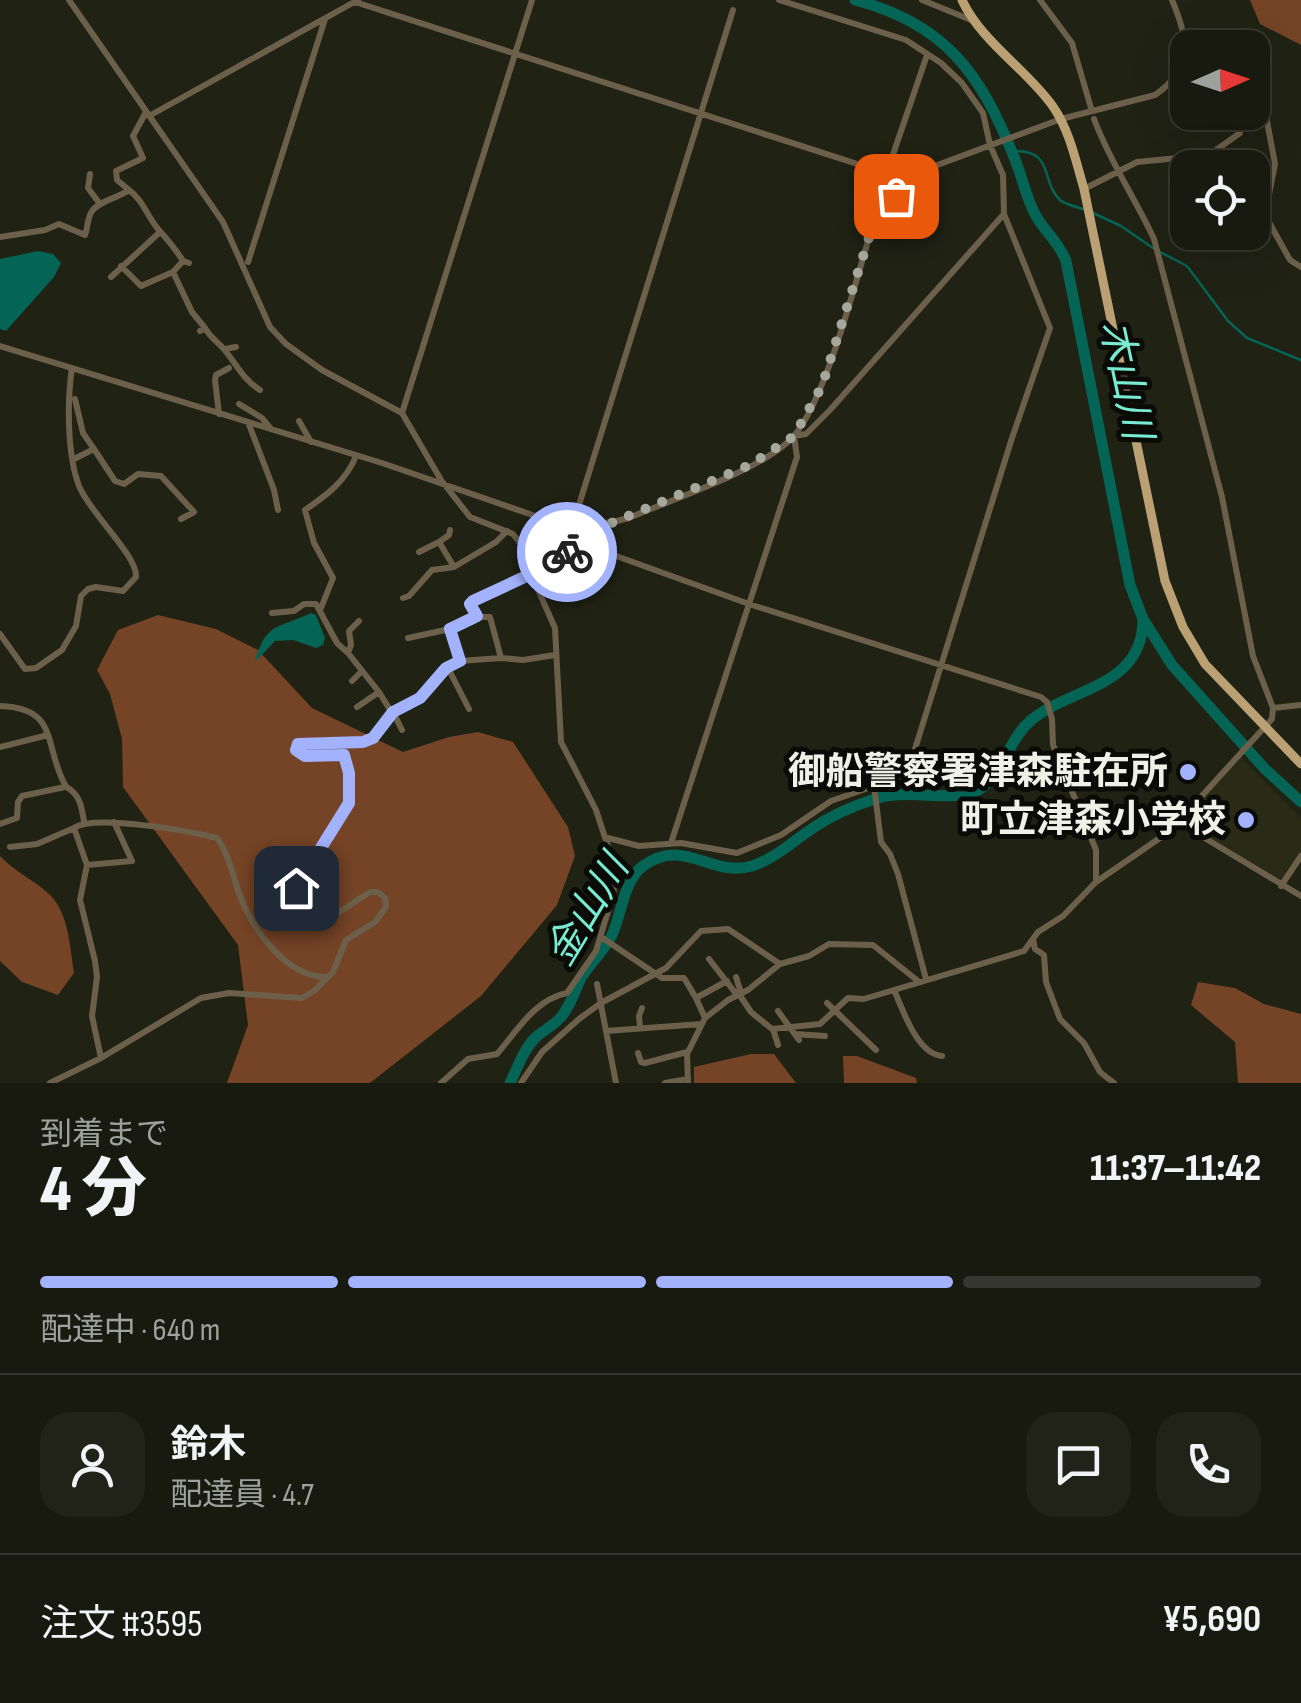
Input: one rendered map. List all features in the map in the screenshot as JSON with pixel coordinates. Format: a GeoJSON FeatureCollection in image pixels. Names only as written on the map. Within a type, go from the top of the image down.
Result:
{"type":"FeatureCollection","features":[{"type":"Feature","properties":{"kind":"main road"},"geometry":{"type":"LineString","coordinates":[[962,0],[1061,120],[1084,189],[1166,582],[1182,627],[1204,664],[1262,729],[1301,764]]}},
{"type":"Feature","properties":{"kind":"street"},"geometry":{"type":"LineString","coordinates":[[402,413],[532,0]]}},
{"type":"Feature","properties":{"kind":"street"},"geometry":{"type":"LineString","coordinates":[[608,838],[640,846],[672,843],[737,852],[781,835],[831,801],[906,781],[1050,328],[1004,214],[1004,175],[976,101],[928,53],[892,34],[779,0]]}},
{"type":"Feature","properties":{"kind":"street"},"geometry":{"type":"LineString","coordinates":[[922,0],[977,22]]}},
{"type":"Feature","properties":{"kind":"street"},"geometry":{"type":"LineString","coordinates":[[1040,0],[1072,43],[1091,108]]}},
{"type":"Feature","properties":{"kind":"street"},"geometry":{"type":"LineString","coordinates":[[672,843],[796,457],[794,436],[822,386],[872,228],[881,212],[911,181],[938,163],[1061,120],[1155,95],[1176,76],[1186,48],[1172,0]]}},
{"type":"Feature","properties":{"kind":"street"},"geometry":{"type":"LineString","coordinates":[[74,1],[223,222],[270,326],[286,344],[322,370],[402,413],[442,480],[474,520],[507,530],[524,548],[555,628],[561,742],[608,838],[616,871],[601,937],[566,993],[552,996],[518,1026],[497,1054],[468,1060],[441,1083]]}},
{"type":"Feature","properties":{"kind":"street"},"geometry":{"type":"LineString","coordinates":[[121,266],[141,286],[186,262],[136,195],[117,180],[116,171],[146,158],[132,136],[148,114],[356,1],[911,181]]}},
{"type":"Feature","properties":{"kind":"street"},"geometry":{"type":"LineString","coordinates":[[564,553],[733,10]]}},
{"type":"Feature","properties":{"kind":"street"},"geometry":{"type":"LineString","coordinates":[[248,262],[325,18]]}},
{"type":"Feature","properties":{"kind":"street"},"geometry":{"type":"LineString","coordinates":[[886,175],[926,58]]}},
{"type":"Feature","properties":{"kind":"street"},"geometry":{"type":"LineString","coordinates":[[774,1029],[820,1024],[848,998],[864,999],[1019,954],[1096,882],[1186,820],[1190,810],[1272,720],[1273,708],[1253,656],[1222,497],[1154,239],[1135,199],[1117,174],[1094,119]]}},
{"type":"Feature","properties":{"kind":"street"},"geometry":{"type":"LineString","coordinates":[[1084,189],[1137,162],[1210,156],[1240,130]]}},
{"type":"Feature","properties":{"kind":"street"},"geometry":{"type":"LineString","coordinates":[[1269,130],[1275,164],[1264,215],[1290,260],[1301,267]]}},
{"type":"Feature","properties":{"kind":"street"},"geometry":{"type":"LineString","coordinates":[[90,174],[88,188],[100,204]]}},
{"type":"Feature","properties":{"kind":"street"},"geometry":{"type":"LineString","coordinates":[[0,237],[46,230],[59,224],[85,235],[90,212],[128,190]]}},
{"type":"Feature","properties":{"kind":"street"},"geometry":{"type":"LineString","coordinates":[[477,616],[470,604],[473,601],[531,574],[609,524],[750,465],[794,436],[806,434],[1004,214]]}},
{"type":"Feature","properties":{"kind":"street"},"geometry":{"type":"LineString","coordinates":[[110,277],[160,232]]}},
{"type":"Feature","properties":{"kind":"street"},"geometry":{"type":"LineString","coordinates":[[173,272],[203,330],[225,349],[248,382],[260,390]]}},
{"type":"Feature","properties":{"kind":"street"},"geometry":{"type":"LineString","coordinates":[[0,346],[572,526],[609,524]]}},
{"type":"Feature","properties":{"kind":"street"},"geometry":{"type":"LineString","coordinates":[[225,349],[236,347]]}},
{"type":"Feature","properties":{"kind":"street"},"geometry":{"type":"LineString","coordinates":[[0,634],[25,669],[36,668],[68,642],[76,626],[81,596],[88,589],[96,586],[123,590],[134,582],[136,565],[100,521],[79,485],[68,398],[72,368]]}},
{"type":"Feature","properties":{"kind":"street"},"geometry":{"type":"LineString","coordinates":[[220,414],[216,376],[229,368]]}},
{"type":"Feature","properties":{"kind":"street"},"geometry":{"type":"LineString","coordinates":[[75,399],[82,432],[115,481],[124,484],[138,474],[161,476],[194,512],[181,520]]}},
{"type":"Feature","properties":{"kind":"street"},"geometry":{"type":"LineString","coordinates":[[240,404],[271,429]]}},
{"type":"Feature","properties":{"kind":"street"},"geometry":{"type":"LineString","coordinates":[[248,422],[278,510]]}},
{"type":"Feature","properties":{"kind":"street"},"geometry":{"type":"LineString","coordinates":[[298,422],[311,442]]}},
{"type":"Feature","properties":{"kind":"street"},"geometry":{"type":"LineString","coordinates":[[74,459],[94,450]]}},
{"type":"Feature","properties":{"kind":"street"},"geometry":{"type":"LineString","coordinates":[[320,608],[333,578],[314,543],[305,510],[350,473],[356,456]]}},
{"type":"Feature","properties":{"kind":"street"},"geometry":{"type":"LineString","coordinates":[[419,552],[449,535],[450,530]]}},
{"type":"Feature","properties":{"kind":"street"},"geometry":{"type":"LineString","coordinates":[[403,598],[410,596],[432,570],[454,567],[496,542],[507,530]]}},
{"type":"Feature","properties":{"kind":"street"},"geometry":{"type":"LineString","coordinates":[[439,542],[454,567]]}},
{"type":"Feature","properties":{"kind":"street"},"geometry":{"type":"LineString","coordinates":[[582,544],[748,604],[1042,697],[1052,719],[1053,744],[1096,850],[1096,882]]}},
{"type":"Feature","properties":{"kind":"street"},"geometry":{"type":"LineString","coordinates":[[272,613],[294,611],[310,603],[320,608],[337,643],[379,692],[402,730]]}},
{"type":"Feature","properties":{"kind":"street"},"geometry":{"type":"LineString","coordinates":[[408,638],[450,629],[477,616],[490,617],[500,658]]}},
{"type":"Feature","properties":{"kind":"street"},"geometry":{"type":"LineString","coordinates":[[348,653],[349,631],[359,621]]}},
{"type":"Feature","properties":{"kind":"street"},"geometry":{"type":"LineString","coordinates":[[450,629],[460,661]]}},
{"type":"Feature","properties":{"kind":"street"},"geometry":{"type":"LineString","coordinates":[[50,1083],[101,1058],[201,998],[229,993],[302,998],[314,991],[334,972],[342,946],[375,922],[386,908],[385,898],[378,892],[370,892],[322,919],[310,920],[296,907],[296,888],[349,803],[349,773],[344,755],[305,756],[296,750],[298,744],[368,740],[392,713],[420,698],[448,668],[460,661],[555,655]]}},
{"type":"Feature","properties":{"kind":"street"},"geometry":{"type":"LineString","coordinates":[[448,668],[470,709]]}},
{"type":"Feature","properties":{"kind":"street"},"geometry":{"type":"LineString","coordinates":[[352,680],[362,671]]}},
{"type":"Feature","properties":{"kind":"street"},"geometry":{"type":"LineString","coordinates":[[357,706],[379,692]]}},
{"type":"Feature","properties":{"kind":"street"},"geometry":{"type":"LineString","coordinates":[[0,706],[30,710],[38,715],[66,787],[77,794],[84,821]]}},
{"type":"Feature","properties":{"kind":"street"},"geometry":{"type":"LineString","coordinates":[[1273,708],[1301,706]]}},
{"type":"Feature","properties":{"kind":"street"},"geometry":{"type":"LineString","coordinates":[[0,746],[48,735]]}},
{"type":"Feature","properties":{"kind":"street"},"geometry":{"type":"LineString","coordinates":[[0,824],[17,818],[22,796],[66,787]]}},
{"type":"Feature","properties":{"kind":"street"},"geometry":{"type":"LineString","coordinates":[[874,788],[881,842],[898,874],[923,981]]}},
{"type":"Feature","properties":{"kind":"street"},"geometry":{"type":"LineString","coordinates":[[1186,820],[1193,831],[1301,896]]}},
{"type":"Feature","properties":{"kind":"street"},"geometry":{"type":"LineString","coordinates":[[10,846],[37,844],[84,821],[217,838],[254,925],[275,951],[305,972],[327,978]]}},
{"type":"Feature","properties":{"kind":"street"},"geometry":{"type":"LineString","coordinates":[[86,865],[132,861],[114,822]]}},
{"type":"Feature","properties":{"kind":"street"},"geometry":{"type":"LineString","coordinates":[[74,828],[86,865],[80,900],[95,961],[92,1016],[101,1058]]}},
{"type":"Feature","properties":{"kind":"street"},"geometry":{"type":"LineString","coordinates":[[1281,886],[1301,856]]}},
{"type":"Feature","properties":{"kind":"street"},"geometry":{"type":"LineString","coordinates":[[521,1083],[542,1052],[601,1003],[671,963],[695,934],[719,928],[739,934],[780,964]]}},
{"type":"Feature","properties":{"kind":"street"},"geometry":{"type":"LineString","coordinates":[[601,937],[662,978],[684,978],[703,1021]]}},
{"type":"Feature","properties":{"kind":"street"},"geometry":{"type":"LineString","coordinates":[[1033,938],[1035,949],[1044,955],[1046,982],[1060,1019],[1084,1044],[1100,1072],[1114,1083]]}},
{"type":"Feature","properties":{"kind":"street"},"geometry":{"type":"LineString","coordinates":[[665,1083],[688,1081],[688,1052],[703,1021],[780,964],[809,956],[829,944],[872,944],[923,981]]}},
{"type":"Feature","properties":{"kind":"street"},"geometry":{"type":"LineString","coordinates":[[709,959],[751,1012],[774,1029],[778,1045]]}},
{"type":"Feature","properties":{"kind":"street"},"geometry":{"type":"LineString","coordinates":[[736,977],[739,994]]}},
{"type":"Feature","properties":{"kind":"street"},"geometry":{"type":"LineString","coordinates":[[696,998],[727,981]]}},
{"type":"Feature","properties":{"kind":"street"},"geometry":{"type":"LineString","coordinates":[[597,984],[616,1083]]}},
{"type":"Feature","properties":{"kind":"street"},"geometry":{"type":"LineString","coordinates":[[894,990],[909,1024],[927,1049],[933,1056],[942,1056]]}},
{"type":"Feature","properties":{"kind":"street"},"geometry":{"type":"LineString","coordinates":[[826,1002],[876,1050]]}},
{"type":"Feature","properties":{"kind":"street"},"geometry":{"type":"LineString","coordinates":[[640,1028],[642,1008]]}},
{"type":"Feature","properties":{"kind":"street"},"geometry":{"type":"LineString","coordinates":[[778,1011],[796,1037],[825,1036]]}},
{"type":"Feature","properties":{"kind":"street"},"geometry":{"type":"LineString","coordinates":[[606,1031],[703,1021]]}},
{"type":"Feature","properties":{"kind":"street"},"geometry":{"type":"LineString","coordinates":[[638,1052],[645,1063],[688,1052]]}},
{"type":"Feature","properties":{"kind":"shaded area"},"geometry":{"type":"Polygon","coordinates":[[[1250,0],[1301,0],[1301,45],[1260,24],[1250,0]]]}},
{"type":"Feature","properties":{"kind":"shaded area"},"geometry":{"type":"Polygon","coordinates":[[[158,615],[216,629],[258,650],[312,708],[403,752],[478,732],[513,742],[568,827],[575,856],[557,905],[481,996],[370,1083],[227,1083],[248,1025],[238,945],[123,787],[122,739],[110,694],[97,670],[118,630],[158,615]]]}},
{"type":"Feature","properties":{"kind":"shaded area","name":"町立津森小学校"},"geometry":{"type":"Polygon","coordinates":[[[1241,758],[1301,818],[1301,852],[1280,884],[1194,829],[1190,822],[1194,809],[1241,758]]]}},
{"type":"Feature","properties":{"kind":"shaded area"},"geometry":{"type":"Polygon","coordinates":[[[0,856],[46,891],[62,913],[74,973],[58,995],[22,982],[0,961],[0,856]]]}},
{"type":"Feature","properties":{"kind":"shaded area"},"geometry":{"type":"Polygon","coordinates":[[[1198,982],[1235,988],[1264,1004],[1301,1014],[1301,1083],[1238,1083],[1235,1042],[1191,1005],[1198,982]]]}},
{"type":"Feature","properties":{"kind":"shaded area"},"geometry":{"type":"Polygon","coordinates":[[[751,1054],[774,1054],[796,1083],[694,1083],[694,1067],[751,1054]]]}},
{"type":"Feature","properties":{"kind":"shaded area"},"geometry":{"type":"Polygon","coordinates":[[[843,1056],[857,1056],[916,1078],[917,1083],[844,1083],[843,1056]]]}},
{"type":"Feature","properties":{"kind":"water"},"geometry":{"type":"Polygon","coordinates":[[[38,251],[53,254],[61,263],[54,277],[6,331],[0,329],[0,259],[38,251]]]}},
{"type":"Feature","properties":{"kind":"water"},"geometry":{"type":"Polygon","coordinates":[[[311,613],[316,615],[325,638],[323,645],[316,648],[293,640],[275,641],[255,662],[274,628],[311,613]]]}},
{"type":"Feature","properties":{"kind":"waterway","name":"木山川"},"geometry":{"type":"LineString","coordinates":[[855,0],[887,10],[937,38],[956,56],[988,101],[1033,209],[1066,261],[1130,585],[1143,619],[1172,665],[1265,769],[1301,802]]}},
{"type":"Feature","properties":{"kind":"waterway"},"geometry":{"type":"LineString","coordinates":[[1012,151],[1035,155],[1060,200],[1083,209]]}},
{"type":"Feature","properties":{"kind":"waterway"},"geometry":{"type":"LineString","coordinates":[[1091,212],[1153,248]]}},
{"type":"Feature","properties":{"kind":"waterway"},"geometry":{"type":"LineString","coordinates":[[1160,252],[1187,266],[1228,321],[1247,338],[1301,360]]}},
{"type":"Feature","properties":{"kind":"waterway","name":"金山川"},"geometry":{"type":"LineString","coordinates":[[510,1083],[528,1047],[564,1013],[581,978],[609,941],[627,889],[643,866],[672,855],[723,867],[752,866],[826,820],[869,801],[889,796],[977,791],[993,777],[1026,725],[1042,712],[1116,674],[1130,661],[1139,643],[1143,619]]}},
{"type":"Feature","properties":{"kind":"way so far"},"geometry":{"type":"LineString","coordinates":[[567,552],[609,524],[750,465],[794,436],[822,386],[872,228],[896,196]]}},
{"type":"Feature","properties":{"kind":"place","name":"御船警察署津森駐在所"},"geometry":{"type":"Point","coordinates":[1188,772]}},
{"type":"Feature","properties":{"kind":"place","name":"町立津森小学校"},"geometry":{"type":"Point","coordinates":[1246,820]}},
{"type":"Feature","properties":{"kind":"route"},"geometry":{"type":"LineString","coordinates":[[296,888],[349,803],[349,773],[344,755],[305,756],[296,750],[298,744],[363,742],[373,738],[388,717],[420,698],[440,673],[460,661],[450,629],[477,616],[470,604],[473,601],[567,552]]}}]}
